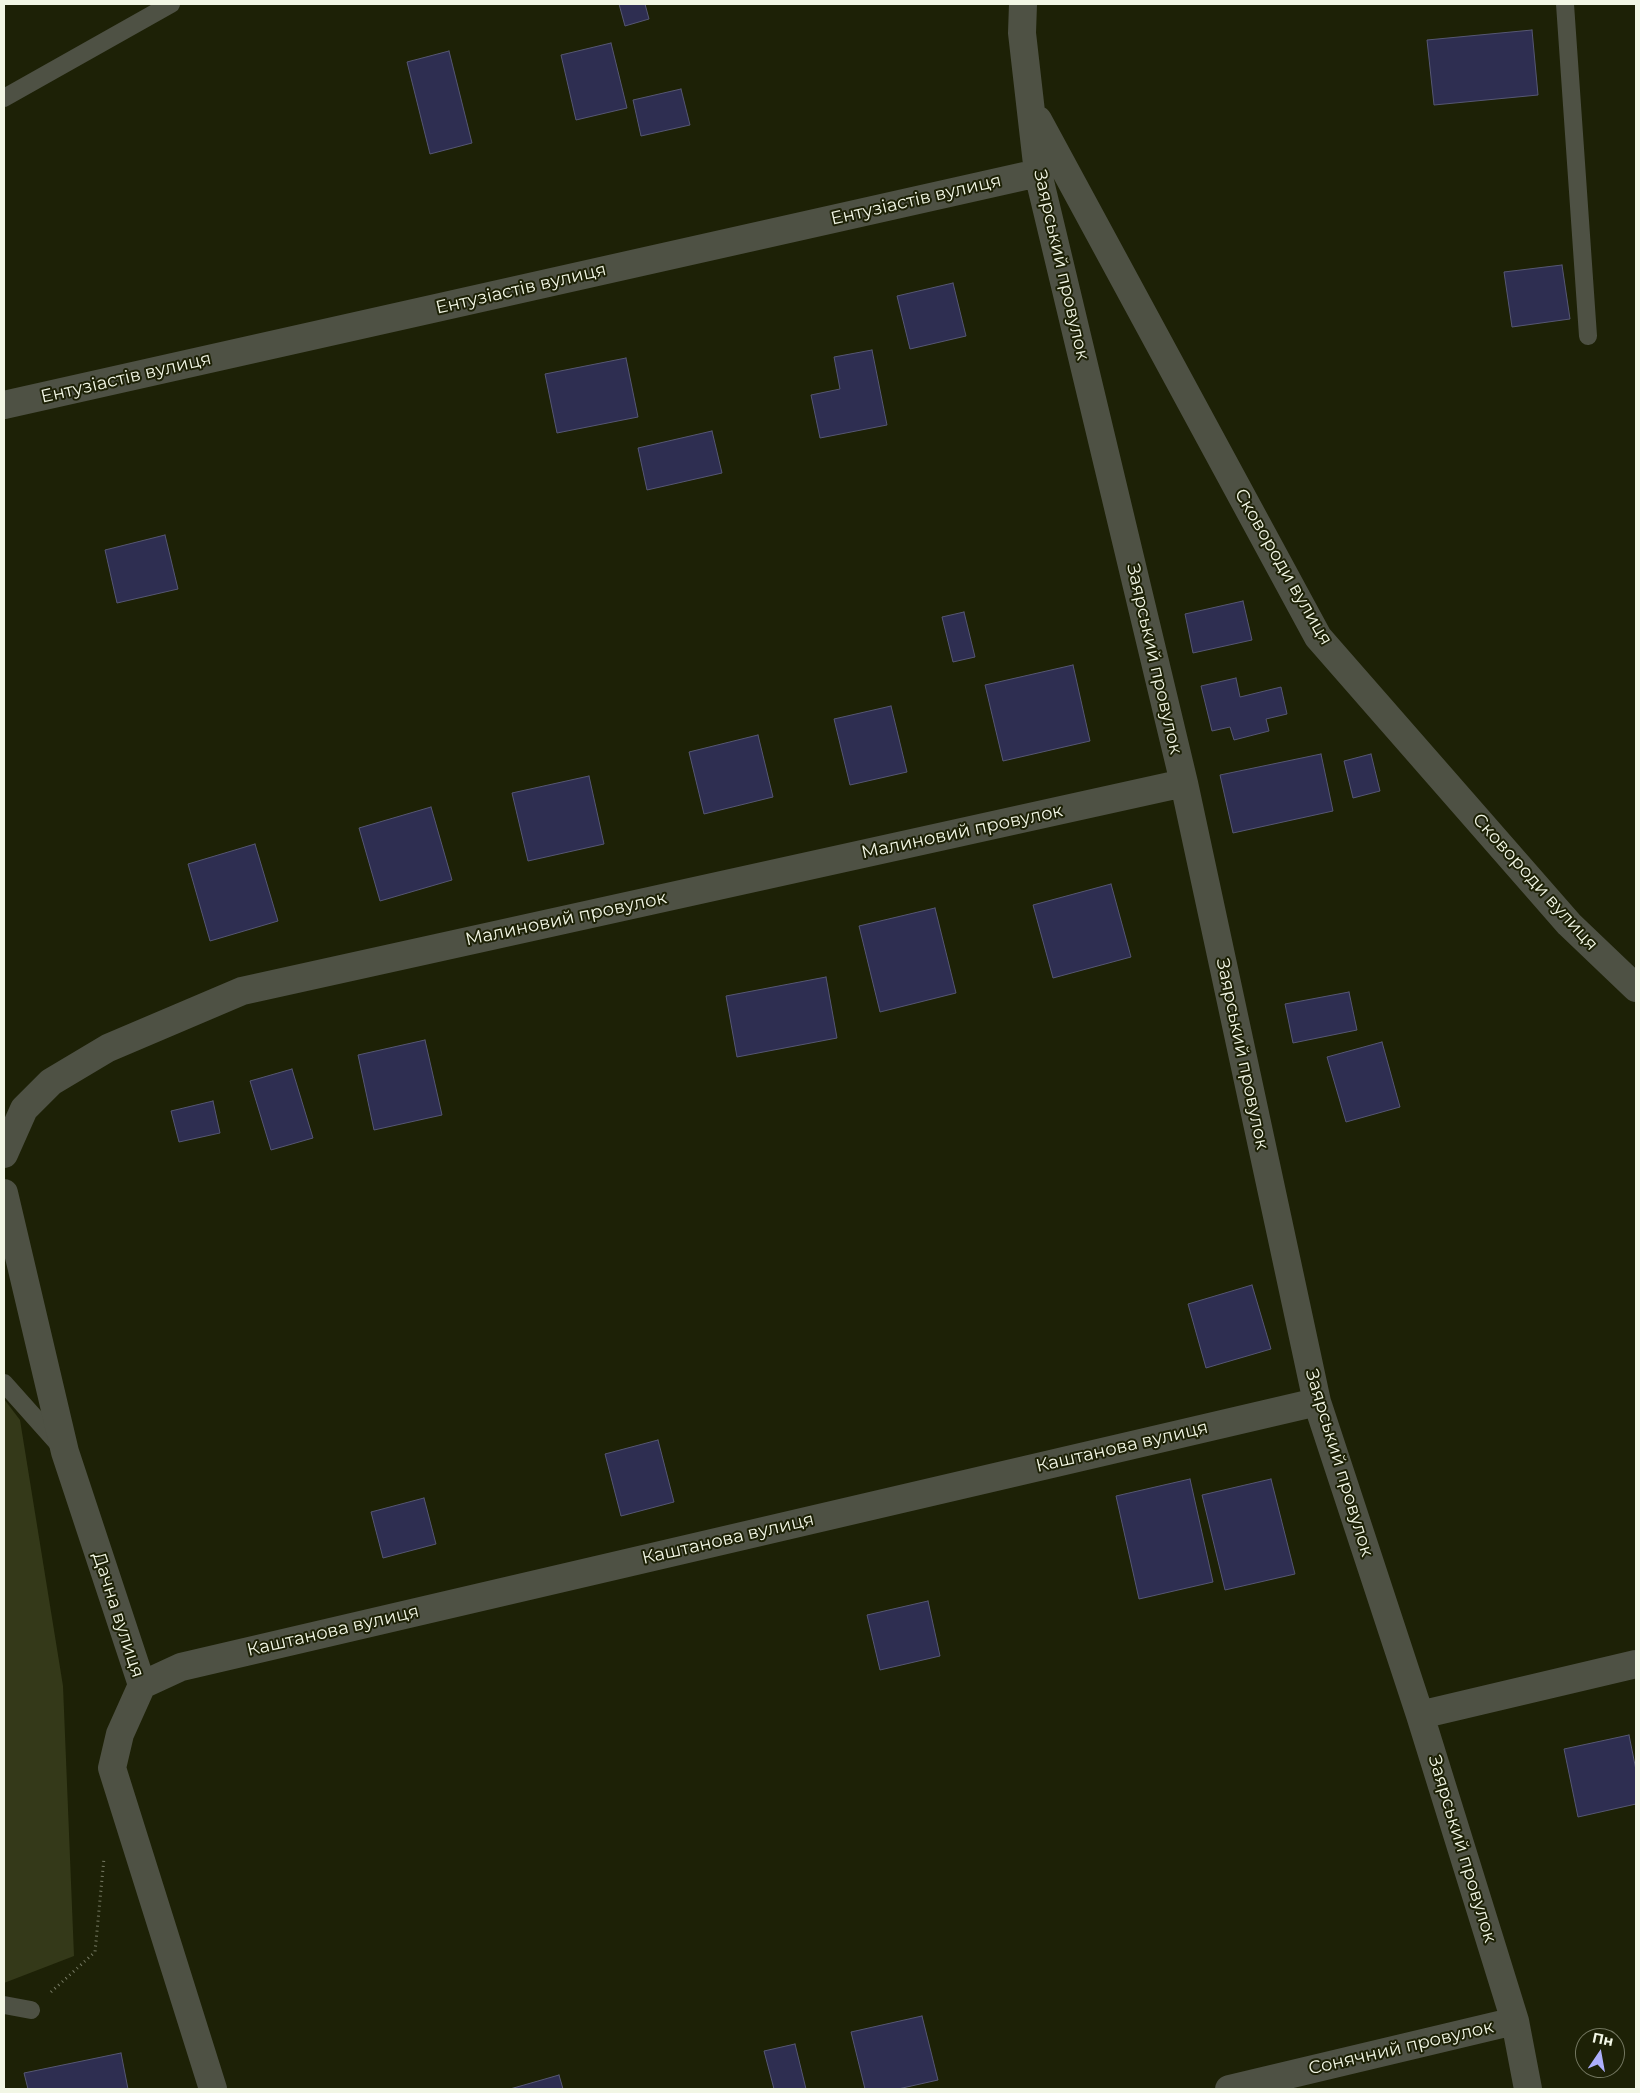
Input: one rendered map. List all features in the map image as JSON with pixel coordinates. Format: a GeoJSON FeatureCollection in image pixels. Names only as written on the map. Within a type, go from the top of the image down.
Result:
{"type":"FeatureCollection","features":[{"type":"Feature","properties":{"kind":"street","name":"Заярський провулок"},"geometry":{"type":"LineString","coordinates":[[1023,4],[1022,33],[1038,173],[1184,783],[1317,1402],[1420,1715],[1515,2021],[1528,2089]]}},
{"type":"Feature","properties":{"kind":"street","name":"Сковороди вулиця"},"geometry":{"type":"LineString","coordinates":[[1032,110],[1318,636],[1569,924],[1636,988]]}},
{"type":"Feature","properties":{"kind":"street","name":"Ентузіастів вулиця"},"geometry":{"type":"LineString","coordinates":[[4,405],[1038,173]]}},
{"type":"Feature","properties":{"kind":"street","name":"Малиновий провулок"},"geometry":{"type":"LineString","coordinates":[[4,1154],[24,1109],[51,1082],[108,1048],[242,991],[1184,783]]}},
{"type":"Feature","properties":{"kind":"street","name":"Дачна вулиця"},"geometry":{"type":"LineString","coordinates":[[4,1193],[65,1452],[142,1685],[120,1734],[112,1768],[213,2089]]}},
{"type":"Feature","properties":{"kind":"street","name":"Каштанова вулиця"},"geometry":{"type":"LineString","coordinates":[[142,1685],[181,1667],[1317,1402]]}},
{"type":"Feature","properties":{"kind":"street"},"geometry":{"type":"LineString","coordinates":[[1420,1715],[1636,1664]]}},
{"type":"Feature","properties":{"kind":"street","name":"Сонячний провулок"},"geometry":{"type":"LineString","coordinates":[[1229,2089],[1515,2021]]}},
{"type":"Feature","properties":{"kind":"lane"},"geometry":{"type":"LineString","coordinates":[[4,98],[171,4]]}},
{"type":"Feature","properties":{"kind":"lane"},"geometry":{"type":"LineString","coordinates":[[1565,4],[1588,336]]}},
{"type":"Feature","properties":{"kind":"lane"},"geometry":{"type":"LineString","coordinates":[[4,1383],[65,1452]]}},
{"type":"Feature","properties":{"kind":"lane"},"geometry":{"type":"LineString","coordinates":[[4,2005],[31,2010]]}},
{"type":"Feature","properties":{"kind":"path"},"geometry":{"type":"LineString","coordinates":[[31,2010],[95,1952],[104,1856]]}},
{"type":"Feature","properties":{"kind":"green space"},"geometry":{"type":"Polygon","coordinates":[[[4,1399],[20,1420],[63,1686],[74,1956],[4,1983],[4,1399]]]}},
{"type":"Feature","properties":{"kind":"building"},"geometry":{"type":"Polygon","coordinates":[[[619,4],[645,4],[649,19],[625,26],[619,4]]]}},
{"type":"Feature","properties":{"kind":"building"},"geometry":{"type":"Polygon","coordinates":[[[1532,30],[1538,95],[1434,105],[1427,40],[1532,30]]]}},
{"type":"Feature","properties":{"kind":"building"},"geometry":{"type":"Polygon","coordinates":[[[611,43],[627,108],[576,120],[561,55],[611,43]]]}},
{"type":"Feature","properties":{"kind":"building"},"geometry":{"type":"Polygon","coordinates":[[[449,51],[472,143],[430,154],[407,62],[449,51]]]}},
{"type":"Feature","properties":{"kind":"building"},"geometry":{"type":"Polygon","coordinates":[[[681,89],[690,125],[641,136],[633,100],[681,89]]]}},
{"type":"Feature","properties":{"kind":"building"},"geometry":{"type":"Polygon","coordinates":[[[1562,265],[1570,319],[1512,327],[1504,272],[1562,265]]]}},
{"type":"Feature","properties":{"kind":"building"},"geometry":{"type":"Polygon","coordinates":[[[953,283],[966,336],[910,349],[897,296],[953,283]]]}},
{"type":"Feature","properties":{"kind":"building"},"geometry":{"type":"Polygon","coordinates":[[[872,350],[887,425],[820,438],[811,395],[840,389],[834,357],[872,350]]]}},
{"type":"Feature","properties":{"kind":"building"},"geometry":{"type":"Polygon","coordinates":[[[626,358],[638,417],[557,433],[545,374],[626,358]]]}},
{"type":"Feature","properties":{"kind":"building"},"geometry":{"type":"Polygon","coordinates":[[[712,431],[722,473],[647,490],[638,448],[712,431]]]}},
{"type":"Feature","properties":{"kind":"building"},"geometry":{"type":"Polygon","coordinates":[[[165,535],[178,589],[117,603],[105,550],[165,535]]]}},
{"type":"Feature","properties":{"kind":"building"},"geometry":{"type":"Polygon","coordinates":[[[1243,601],[1252,640],[1193,653],[1185,614],[1243,601]]]}},
{"type":"Feature","properties":{"kind":"building"},"geometry":{"type":"Polygon","coordinates":[[[964,612],[975,657],[953,662],[942,617],[964,612]]]}},
{"type":"Feature","properties":{"kind":"building"},"geometry":{"type":"Polygon","coordinates":[[[1073,665],[1090,741],[1003,761],[985,685],[1073,665]]]}},
{"type":"Feature","properties":{"kind":"building"},"geometry":{"type":"Polygon","coordinates":[[[1236,678],[1240,697],[1281,687],[1287,714],[1266,719],[1269,731],[1234,740],[1230,727],[1212,731],[1201,686],[1236,678]]]}},
{"type":"Feature","properties":{"kind":"building"},"geometry":{"type":"Polygon","coordinates":[[[891,706],[907,772],[850,785],[834,719],[891,706]]]}},
{"type":"Feature","properties":{"kind":"building"},"geometry":{"type":"Polygon","coordinates":[[[758,735],[773,797],[704,814],[689,752],[758,735]]]}},
{"type":"Feature","properties":{"kind":"building"},"geometry":{"type":"Polygon","coordinates":[[[1321,754],[1333,811],[1233,833],[1220,775],[1321,754]]]}},
{"type":"Feature","properties":{"kind":"building"},"geometry":{"type":"Polygon","coordinates":[[[1371,754],[1380,791],[1353,798],[1344,761],[1371,754]]]}},
{"type":"Feature","properties":{"kind":"building"},"geometry":{"type":"Polygon","coordinates":[[[589,776],[604,844],[528,861],[512,793],[589,776]]]}},
{"type":"Feature","properties":{"kind":"building"},"geometry":{"type":"Polygon","coordinates":[[[431,807],[452,880],[380,901],[359,828],[431,807]]]}},
{"type":"Feature","properties":{"kind":"building"},"geometry":{"type":"Polygon","coordinates":[[[255,844],[278,921],[210,941],[188,864],[255,844]]]}},
{"type":"Feature","properties":{"kind":"building"},"geometry":{"type":"Polygon","coordinates":[[[1111,884],[1131,957],[1053,978],[1033,905],[1111,884]]]}},
{"type":"Feature","properties":{"kind":"building"},"geometry":{"type":"Polygon","coordinates":[[[935,908],[956,993],[880,1012],[859,926],[935,908]]]}},
{"type":"Feature","properties":{"kind":"building"},"geometry":{"type":"Polygon","coordinates":[[[826,977],[837,1038],[737,1057],[726,996],[826,977]]]}},
{"type":"Feature","properties":{"kind":"building"},"geometry":{"type":"Polygon","coordinates":[[[1349,992],[1357,1030],[1293,1043],[1285,1004],[1349,992]]]}},
{"type":"Feature","properties":{"kind":"building"},"geometry":{"type":"Polygon","coordinates":[[[425,1040],[442,1115],[374,1130],[358,1055],[425,1040]]]}},
{"type":"Feature","properties":{"kind":"building"},"geometry":{"type":"Polygon","coordinates":[[[1382,1042],[1400,1107],[1346,1122],[1327,1057],[1382,1042]]]}},
{"type":"Feature","properties":{"kind":"building"},"geometry":{"type":"Polygon","coordinates":[[[292,1069],[313,1138],[271,1150],[250,1081],[292,1069]]]}},
{"type":"Feature","properties":{"kind":"building"},"geometry":{"type":"Polygon","coordinates":[[[213,1101],[220,1133],[179,1142],[171,1111],[213,1101]]]}},
{"type":"Feature","properties":{"kind":"building"},"geometry":{"type":"Polygon","coordinates":[[[1252,1285],[1271,1349],[1206,1368],[1188,1304],[1252,1285]]]}},
{"type":"Feature","properties":{"kind":"building"},"geometry":{"type":"Polygon","coordinates":[[[658,1440],[674,1502],[621,1516],[605,1454],[658,1440]]]}},
{"type":"Feature","properties":{"kind":"building"},"geometry":{"type":"Polygon","coordinates":[[[1190,1479],[1213,1582],[1139,1599],[1116,1496],[1190,1479]]]}},
{"type":"Feature","properties":{"kind":"building"},"geometry":{"type":"Polygon","coordinates":[[[1271,1479],[1295,1574],[1225,1590],[1202,1495],[1271,1479]]]}},
{"type":"Feature","properties":{"kind":"building"},"geometry":{"type":"Polygon","coordinates":[[[424,1498],[436,1544],[383,1558],[371,1512],[424,1498]]]}},
{"type":"Feature","properties":{"kind":"building"},"geometry":{"type":"Polygon","coordinates":[[[928,1601],[940,1656],[880,1670],[867,1615],[928,1601]]]}},
{"type":"Feature","properties":{"kind":"building"},"geometry":{"type":"Polygon","coordinates":[[[1629,1735],[1636,1770],[1636,1804],[1578,1817],[1564,1749],[1629,1735]]]}},
{"type":"Feature","properties":{"kind":"building"},"geometry":{"type":"Polygon","coordinates":[[[922,2016],[938,2080],[898,2089],[865,2089],[851,2032],[922,2016]]]}},
{"type":"Feature","properties":{"kind":"building"},"geometry":{"type":"Polygon","coordinates":[[[795,2044],[806,2089],[774,2089],[764,2051],[795,2044]]]}},
{"type":"Feature","properties":{"kind":"building"},"geometry":{"type":"Polygon","coordinates":[[[121,2053],[128,2089],[28,2089],[24,2073],[121,2053]]]}},
{"type":"Feature","properties":{"kind":"building"},"geometry":{"type":"Polygon","coordinates":[[[559,2075],[563,2089],[510,2089],[559,2075]]]}}]}
